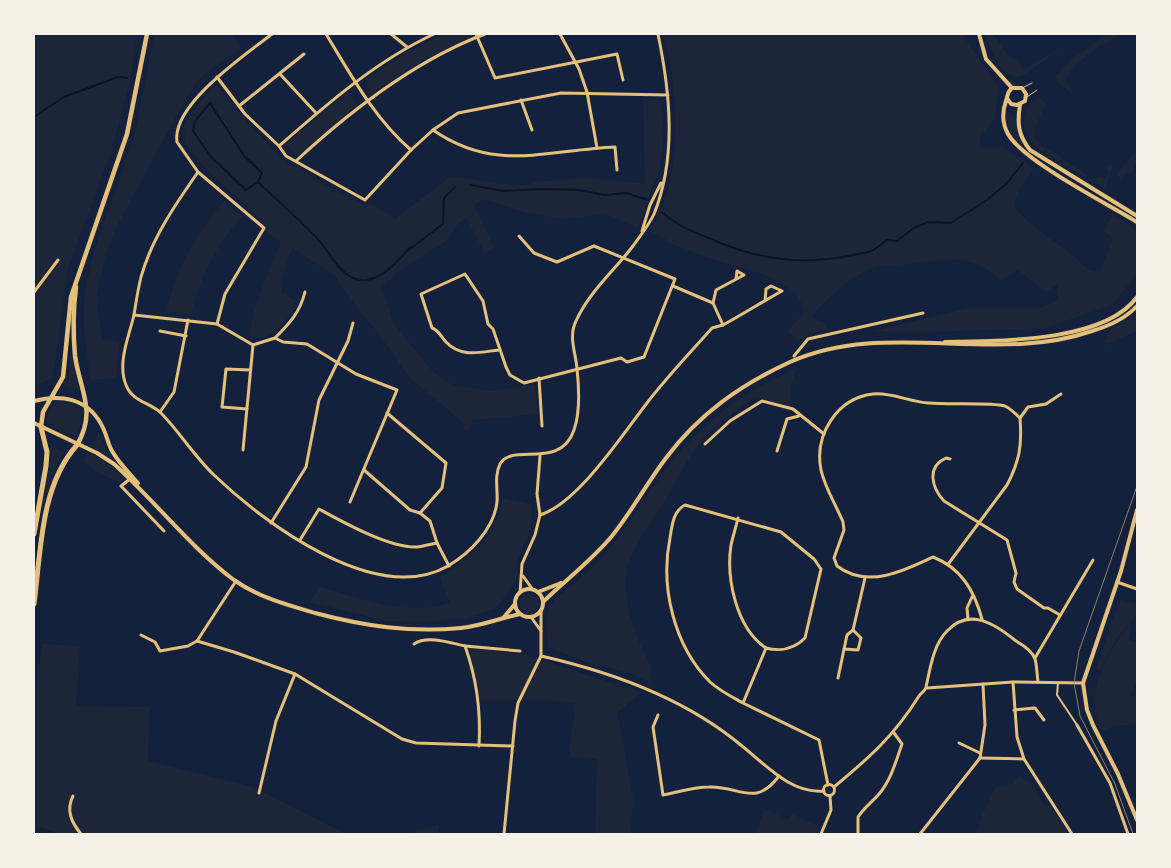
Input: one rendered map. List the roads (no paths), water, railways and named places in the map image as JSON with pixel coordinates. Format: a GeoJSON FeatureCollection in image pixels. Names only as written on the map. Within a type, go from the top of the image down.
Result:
{"type":"FeatureCollection","features":[{"type":"Feature","properties":{"kind":"highway"},"geometry":{"type":"LineString","coordinates":[[34,534],[47,452],[41,427]]}},
{"type":"Feature","properties":{"kind":"highway"},"geometry":{"type":"LineString","coordinates":[[34,604],[48,507],[59,469],[77,445]]}},
{"type":"Feature","properties":{"kind":"main road"},"geometry":{"type":"LineString","coordinates":[[41,427],[43,412],[64,371],[67,319],[77,276],[127,134],[147,34]]}},
{"type":"Feature","properties":{"kind":"main road"},"geometry":{"type":"LineString","coordinates":[[77,276],[73,331],[79,375],[88,408],[85,433],[77,445]]}},
{"type":"Feature","properties":{"kind":"street"},"geometry":{"type":"LineString","coordinates":[[264,34],[266,38]]}},
{"type":"Feature","properties":{"kind":"street"},"geometry":{"type":"LineString","coordinates":[[217,324],[225,294],[264,228],[198,172],[176,138],[184,115],[217,77],[272,34]]}},
{"type":"Feature","properties":{"kind":"street"},"geometry":{"type":"LineString","coordinates":[[326,34],[367,101],[386,127],[411,150]]}},
{"type":"Feature","properties":{"kind":"street"},"geometry":{"type":"LineString","coordinates":[[391,34],[407,47]]}},
{"type":"Feature","properties":{"kind":"street"},"geometry":{"type":"LineString","coordinates":[[279,146],[316,113],[356,82],[407,47],[434,34]]}},
{"type":"Feature","properties":{"kind":"street"},"geometry":{"type":"LineString","coordinates":[[296,161],[327,132],[367,101],[431,60],[476,35],[485,34]]}},
{"type":"Feature","properties":{"kind":"street"},"geometry":{"type":"LineString","coordinates":[[560,34],[573,62],[579,69],[587,92],[597,148]]}},
{"type":"Feature","properties":{"kind":"street"},"geometry":{"type":"LineString","coordinates":[[198,172],[167,217],[153,244],[141,277],[124,358],[123,372],[125,383],[136,398],[160,412],[211,473],[271,523],[343,563],[382,576],[406,577],[430,574],[448,566],[481,538],[490,523],[497,504],[497,474],[500,463],[506,457],[514,454],[540,456],[567,443],[574,431],[577,416],[578,368],[572,339],[576,321],[600,285],[641,234],[652,201],[662,180],[669,153],[668,95],[658,34]]}},
{"type":"Feature","properties":{"kind":"street"},"geometry":{"type":"LineString","coordinates":[[979,34],[986,59],[1012,88]]}},
{"type":"Feature","properties":{"kind":"street"},"geometry":{"type":"LineString","coordinates":[[476,35],[495,78],[617,54],[623,80]]}},
{"type":"Feature","properties":{"kind":"street"},"geometry":{"type":"LineString","coordinates":[[239,106],[304,54]]}},
{"type":"Feature","properties":{"kind":"street"},"geometry":{"type":"LineString","coordinates":[[280,74],[316,113]]}},
{"type":"Feature","properties":{"kind":"street"},"geometry":{"type":"LineString","coordinates":[[217,77],[239,106],[279,146],[286,156],[329,182],[365,200],[411,150],[433,130],[458,113],[561,93],[668,95]]}},
{"type":"Feature","properties":{"kind":"street"},"geometry":{"type":"LineString","coordinates":[[1137,216],[1030,150],[1020,135],[1017,125],[1020,105],[1026,98],[1022,88],[1012,88],[1008,92],[1004,107],[1004,123],[1008,133],[1019,147],[1036,160],[1137,222]]}},
{"type":"Feature","properties":{"kind":"street"},"geometry":{"type":"LineString","coordinates":[[1007,98],[1014,105],[1020,105]]}},
{"type":"Feature","properties":{"kind":"street"},"geometry":{"type":"LineString","coordinates":[[521,100],[532,130]]}},
{"type":"Feature","properties":{"kind":"street"},"geometry":{"type":"LineString","coordinates":[[433,130],[471,150],[495,157],[540,155],[615,147],[617,170]]}},
{"type":"Feature","properties":{"kind":"street"},"geometry":{"type":"LineString","coordinates":[[499,350],[466,354],[446,342],[439,331],[432,328],[421,294],[465,274],[483,301],[488,324],[493,329],[499,350],[510,375],[524,383],[621,358],[627,362],[644,357],[675,279],[594,246],[557,262],[534,253],[519,236]]}},
{"type":"Feature","properties":{"kind":"street"},"geometry":{"type":"LineString","coordinates":[[34,292],[58,260]]}},
{"type":"Feature","properties":{"kind":"street"},"geometry":{"type":"LineString","coordinates":[[723,325],[714,303],[716,290],[736,279]]}},
{"type":"Feature","properties":{"kind":"street"},"geometry":{"type":"LineString","coordinates":[[673,286],[714,303]]}},
{"type":"Feature","properties":{"kind":"street"},"geometry":{"type":"LineString","coordinates":[[540,515],[552,511],[598,468],[648,402],[712,328],[723,325],[765,301],[782,291],[771,286],[766,289],[765,301]]}},
{"type":"Feature","properties":{"kind":"street"},"geometry":{"type":"LineString","coordinates":[[134,314],[217,324],[252,345],[275,338],[293,320],[302,306],[306,292]]}},
{"type":"Feature","properties":{"kind":"street"},"geometry":{"type":"LineString","coordinates":[[504,834],[518,703],[541,656],[541,610],[544,601],[595,555],[613,535],[665,459],[695,424],[736,391],[793,359],[862,344],[1026,339],[1062,334],[1091,326],[1119,312],[1137,297]]}},
{"type":"Feature","properties":{"kind":"street"},"geometry":{"type":"LineString","coordinates":[[926,343],[1023,346],[1080,335],[1111,325],[1125,317],[1137,306]]}},
{"type":"Feature","properties":{"kind":"street"},"geometry":{"type":"LineString","coordinates":[[793,359],[808,340],[923,313]]}},
{"type":"Feature","properties":{"kind":"street"},"geometry":{"type":"LineString","coordinates":[[160,412],[174,392],[188,320]]}},
{"type":"Feature","properties":{"kind":"street"},"geometry":{"type":"LineString","coordinates":[[271,523],[306,467],[319,400],[348,341],[354,323]]}},
{"type":"Feature","properties":{"kind":"street"},"geometry":{"type":"LineString","coordinates":[[160,331],[186,336]]}},
{"type":"Feature","properties":{"kind":"street"},"geometry":{"type":"LineString","coordinates":[[275,338],[283,342],[307,344],[337,360],[356,374],[397,390],[350,502]]}},
{"type":"Feature","properties":{"kind":"street"},"geometry":{"type":"LineString","coordinates":[[243,450],[252,345]]}},
{"type":"Feature","properties":{"kind":"street"},"geometry":{"type":"LineString","coordinates":[[247,409],[222,407],[226,369],[250,370]]}},
{"type":"Feature","properties":{"kind":"street"},"geometry":{"type":"LineString","coordinates":[[539,378],[542,426]]}},
{"type":"Feature","properties":{"kind":"street"},"geometry":{"type":"LineString","coordinates":[[982,619],[979,606],[972,597],[969,586],[950,563],[933,557],[901,572],[865,578],[837,566],[834,558],[844,530],[844,522],[821,468],[820,453],[824,434],[839,408],[860,396],[875,394],[928,403],[1003,406],[1020,418]]}},
{"type":"Feature","properties":{"kind":"street"},"geometry":{"type":"LineString","coordinates":[[950,563],[1015,470],[1020,455],[1020,418],[1028,407],[1046,404],[1061,394]]}},
{"type":"Feature","properties":{"kind":"street"},"geometry":{"type":"LineString","coordinates":[[34,401],[51,396],[67,398],[88,408],[100,422],[112,451],[145,493]]}},
{"type":"Feature","properties":{"kind":"street"},"geometry":{"type":"LineString","coordinates":[[705,444],[730,421],[762,401],[793,409],[799,416],[824,434]]}},
{"type":"Feature","properties":{"kind":"street"},"geometry":{"type":"LineString","coordinates":[[387,413],[446,463],[442,488],[420,513]]}},
{"type":"Feature","properties":{"kind":"street"},"geometry":{"type":"LineString","coordinates":[[778,451],[787,418],[799,416]]}},
{"type":"Feature","properties":{"kind":"street"},"geometry":{"type":"LineString","coordinates":[[34,423],[97,453],[145,493],[211,561],[236,581],[262,596],[286,605],[352,623],[386,629],[428,630],[464,628],[520,614],[531,617],[541,631]]}},
{"type":"Feature","properties":{"kind":"street"},"geometry":{"type":"LineString","coordinates":[[504,617],[520,593],[522,564],[535,535],[540,515],[537,494],[540,456]]}},
{"type":"Feature","properties":{"kind":"street"},"geometry":{"type":"LineString","coordinates":[[950,459],[940,460],[932,476],[933,484],[944,501],[1006,540],[1016,573],[1014,582],[1018,589],[1044,608],[1048,608],[1060,615]]}},
{"type":"Feature","properties":{"kind":"street"},"geometry":{"type":"LineString","coordinates":[[364,470],[410,510],[420,513],[430,521],[437,543],[448,566]]}},
{"type":"Feature","properties":{"kind":"street"},"geometry":{"type":"LineString","coordinates":[[130,479],[121,486],[164,531]]}},
{"type":"Feature","properties":{"kind":"street"},"geometry":{"type":"LineString","coordinates":[[738,518],[731,545],[730,572],[735,600],[750,631],[766,648],[776,651],[797,646],[805,638],[821,569],[814,559],[781,532],[738,518],[691,505],[680,507],[674,520],[668,550],[668,588],[673,618],[687,648],[710,682],[742,703],[819,740],[828,784],[824,791]]}},
{"type":"Feature","properties":{"kind":"street"},"geometry":{"type":"LineString","coordinates":[[300,540],[319,509],[353,528],[398,544],[416,547],[437,543]]}},
{"type":"Feature","properties":{"kind":"street"},"geometry":{"type":"LineString","coordinates":[[1137,510],[1117,582],[1083,683],[1087,710],[1093,726],[1118,774],[1137,820]]}},
{"type":"Feature","properties":{"kind":"street"},"geometry":{"type":"LineString","coordinates":[[1038,682],[1035,658],[1093,560]]}},
{"type":"Feature","properties":{"kind":"street"},"geometry":{"type":"LineString","coordinates":[[522,576],[533,590]]}},
{"type":"Feature","properties":{"kind":"street"},"geometry":{"type":"LineString","coordinates":[[838,678],[847,635],[854,630],[865,578]]}},
{"type":"Feature","properties":{"kind":"street"},"geometry":{"type":"LineString","coordinates":[[538,592],[568,579]]}},
{"type":"Feature","properties":{"kind":"street"},"geometry":{"type":"LineString","coordinates":[[140,635],[155,642],[160,651],[188,646],[197,640],[236,581]]}},
{"type":"Feature","properties":{"kind":"street"},"geometry":{"type":"LineString","coordinates":[[1117,582],[1137,590]]}},
{"type":"Feature","properties":{"kind":"street"},"geometry":{"type":"LineString","coordinates":[[520,593],[526,590],[533,590],[538,592],[544,601]]}},
{"type":"Feature","properties":{"kind":"street"},"geometry":{"type":"LineString","coordinates":[[968,619],[967,608],[972,597]]}},
{"type":"Feature","properties":{"kind":"street"},"geometry":{"type":"LineString","coordinates":[[515,603],[520,614]]}},
{"type":"Feature","properties":{"kind":"street"},"geometry":{"type":"LineString","coordinates":[[531,617],[541,610]]}},
{"type":"Feature","properties":{"kind":"street"},"geometry":{"type":"LineString","coordinates":[[834,786],[873,755],[894,733],[926,688],[927,677],[939,644],[946,632],[968,619],[982,619],[1008,634],[1035,658]]}},
{"type":"Feature","properties":{"kind":"street"},"geometry":{"type":"LineString","coordinates":[[844,649],[858,650],[861,638],[854,630]]}},
{"type":"Feature","properties":{"kind":"street"},"geometry":{"type":"LineString","coordinates":[[197,640],[295,674],[402,738],[416,743],[513,746]]}},
{"type":"Feature","properties":{"kind":"street"},"geometry":{"type":"LineString","coordinates":[[414,644],[418,641],[438,641],[466,646],[520,651]]}},
{"type":"Feature","properties":{"kind":"street"},"geometry":{"type":"LineString","coordinates":[[466,646],[474,670],[479,701],[479,746]]}},
{"type":"Feature","properties":{"kind":"street"},"geometry":{"type":"LineString","coordinates":[[742,703],[766,648]]}},
{"type":"Feature","properties":{"kind":"street"},"geometry":{"type":"LineString","coordinates":[[541,656],[628,682],[675,702],[725,731],[779,776],[802,790],[824,791],[830,796],[831,810],[821,834]]}},
{"type":"Feature","properties":{"kind":"street"},"geometry":{"type":"LineString","coordinates":[[259,793],[276,720],[295,674]]}},
{"type":"Feature","properties":{"kind":"street"},"geometry":{"type":"LineString","coordinates":[[926,688],[1013,682],[1083,683]]}},
{"type":"Feature","properties":{"kind":"street"},"geometry":{"type":"LineString","coordinates":[[1013,682],[1016,737],[1024,759],[1072,834]]}},
{"type":"Feature","properties":{"kind":"street"},"geometry":{"type":"LineString","coordinates":[[1058,682],[1057,695],[1077,725],[1110,783],[1128,834]]}},
{"type":"Feature","properties":{"kind":"street"},"geometry":{"type":"LineString","coordinates":[[920,834],[980,758],[985,725],[983,684]]}},
{"type":"Feature","properties":{"kind":"street"},"geometry":{"type":"LineString","coordinates":[[1014,710],[1035,708],[1044,720]]}},
{"type":"Feature","properties":{"kind":"street"},"geometry":{"type":"LineString","coordinates":[[658,716],[654,727],[663,795],[709,787],[754,795],[770,787],[779,776]]}},
{"type":"Feature","properties":{"kind":"street"},"geometry":{"type":"LineString","coordinates":[[858,834],[858,817],[879,794],[888,780],[902,744],[894,733]]}},
{"type":"Feature","properties":{"kind":"street"},"geometry":{"type":"LineString","coordinates":[[959,743],[980,753]]}},
{"type":"Feature","properties":{"kind":"street"},"geometry":{"type":"LineString","coordinates":[[980,758],[1024,759]]}},
{"type":"Feature","properties":{"kind":"street"},"geometry":{"type":"LineString","coordinates":[[828,784],[834,786]]}},
{"type":"Feature","properties":{"kind":"street"},"geometry":{"type":"LineString","coordinates":[[830,796],[834,792],[834,786]]}},
{"type":"Feature","properties":{"kind":"street"},"geometry":{"type":"LineString","coordinates":[[73,796],[69,805],[70,815],[81,834]]}},
{"type":"Feature","properties":{"kind":"lane"},"geometry":{"type":"LineString","coordinates":[[1022,88],[1032,83]]}},
{"type":"Feature","properties":{"kind":"lane"},"geometry":{"type":"LineString","coordinates":[[1026,98],[1037,90]]}},
{"type":"Feature","properties":{"kind":"waterway"},"geometry":{"type":"LineString","coordinates":[[34,117],[64,97],[118,77],[127,78]]}},
{"type":"Feature","properties":{"kind":"waterway"},"geometry":{"type":"LineString","coordinates":[[210,103],[245,157],[262,173],[258,182],[246,190],[211,157],[193,131],[195,121],[210,103]]}},
{"type":"Feature","properties":{"kind":"waterway"},"geometry":{"type":"LineString","coordinates":[[662,212],[689,230],[750,253],[782,259],[831,259],[871,251],[887,240],[897,241],[914,228],[928,222],[951,223],[987,200],[1007,183],[1023,163]]}},
{"type":"Feature","properties":{"kind":"waterway"},"geometry":{"type":"LineString","coordinates":[[258,182],[322,244],[344,272],[353,278],[361,280],[378,277],[399,260],[410,247],[407,251],[443,224],[444,198],[455,187]]}},
{"type":"Feature","properties":{"kind":"waterway"},"geometry":{"type":"LineString","coordinates":[[470,185],[503,191],[543,189],[580,190],[604,195],[626,193],[648,200]]}},
{"type":"Feature","properties":{"kind":"tram line"},"geometry":{"type":"LineString","coordinates":[[1133,834],[1115,784],[1080,716],[1074,683],[1079,651],[1137,486]]}}]}
